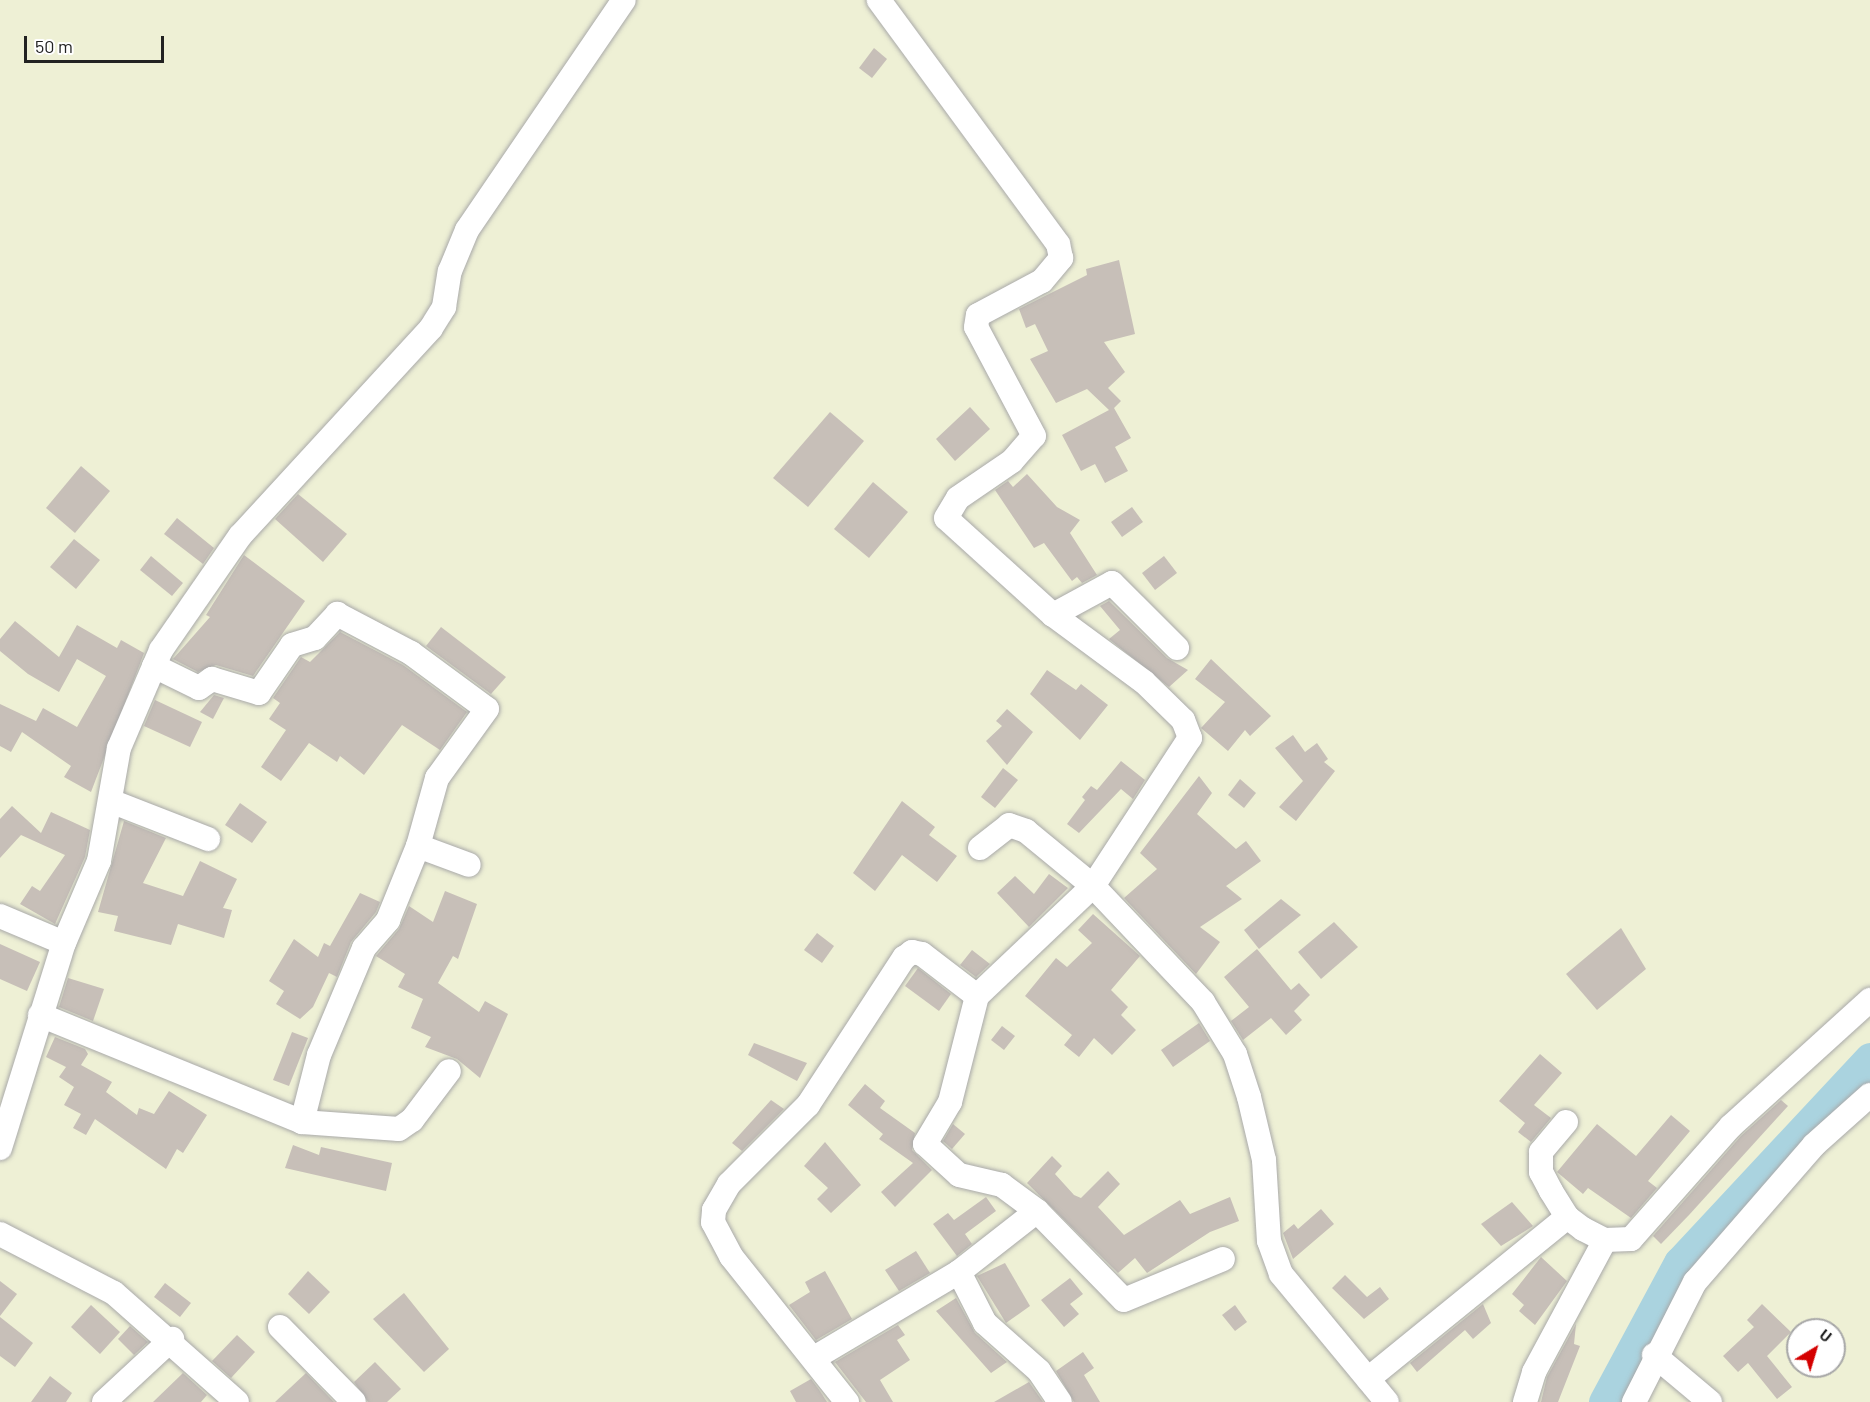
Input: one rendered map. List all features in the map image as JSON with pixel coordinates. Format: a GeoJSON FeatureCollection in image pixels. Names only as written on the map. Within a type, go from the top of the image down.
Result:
{"type":"FeatureCollection","features":[{"type":"Feature","properties":{"kind":"street"},"geometry":{"type":"LineString","coordinates":[[0,1148],[64,943],[99,861],[113,802],[119,748],[154,666],[240,536],[431,328],[444,308],[450,271],[467,230],[624,0]]}},
{"type":"Feature","properties":{"kind":"street"},"geometry":{"type":"LineString","coordinates":[[879,0],[1059,244],[1057,267],[1042,281],[987,306],[977,321],[1034,436],[1012,461],[958,498],[946,518],[1053,615],[1144,682],[1189,729],[1175,764],[1093,886],[977,996],[950,1102],[925,1140],[930,1150],[959,1175],[1002,1185],[1037,1211],[1124,1300],[1223,1259]]}},
{"type":"Feature","properties":{"kind":"street"},"geometry":{"type":"LineString","coordinates":[[1053,615],[1112,583],[1177,648]]}},
{"type":"Feature","properties":{"kind":"street"},"geometry":{"type":"LineString","coordinates":[[154,666],[199,688],[212,679],[259,693],[292,645],[315,638],[337,614],[411,653],[487,709],[437,778],[418,846],[388,920],[363,948],[319,1055],[302,1122]]}},
{"type":"Feature","properties":{"kind":"street"},"geometry":{"type":"LineString","coordinates":[[113,802],[208,838]]}},
{"type":"Feature","properties":{"kind":"street"},"geometry":{"type":"LineString","coordinates":[[980,848],[1009,825],[1026,831],[1093,886],[1203,1002],[1235,1054],[1264,1160],[1269,1241],[1281,1274],[1388,1402]]}},
{"type":"Feature","properties":{"kind":"street"},"geometry":{"type":"LineString","coordinates":[[418,846],[469,865]]}},
{"type":"Feature","properties":{"kind":"street"},"geometry":{"type":"LineString","coordinates":[[0,916],[64,943]]}},
{"type":"Feature","properties":{"kind":"street"},"geometry":{"type":"LineString","coordinates":[[848,1402],[814,1358],[770,1310],[713,1222],[729,1184],[808,1105],[912,952],[977,996]]}},
{"type":"Feature","properties":{"kind":"street"},"geometry":{"type":"LineString","coordinates":[[1566,1122],[1541,1152],[1541,1172],[1567,1217],[1605,1240],[1631,1239],[1731,1126],[1870,1000]]}},
{"type":"Feature","properties":{"kind":"street"},"geometry":{"type":"LineString","coordinates":[[40,1015],[302,1122],[399,1129],[412,1120],[449,1071]]}},
{"type":"Feature","properties":{"kind":"street"},"geometry":{"type":"LineString","coordinates":[[1634,1402],[1654,1355],[1695,1282],[1744,1220],[1870,1095]]}},
{"type":"Feature","properties":{"kind":"street"},"geometry":{"type":"LineString","coordinates":[[814,1358],[959,1272],[1037,1211]]}},
{"type":"Feature","properties":{"kind":"street"},"geometry":{"type":"LineString","coordinates":[[1368,1379],[1567,1217]]}},
{"type":"Feature","properties":{"kind":"street"},"geometry":{"type":"LineString","coordinates":[[0,1234],[114,1293],[172,1339],[237,1402]]}},
{"type":"Feature","properties":{"kind":"street"},"geometry":{"type":"LineString","coordinates":[[1525,1402],[1534,1372],[1605,1240]]}},
{"type":"Feature","properties":{"kind":"street"},"geometry":{"type":"LineString","coordinates":[[959,1272],[985,1323],[1038,1371],[1060,1402]]}},
{"type":"Feature","properties":{"kind":"street"},"geometry":{"type":"LineString","coordinates":[[280,1327],[354,1402]]}},
{"type":"Feature","properties":{"kind":"street"},"geometry":{"type":"LineString","coordinates":[[104,1402],[172,1339]]}},
{"type":"Feature","properties":{"kind":"street"},"geometry":{"type":"LineString","coordinates":[[1654,1355],[1710,1402]]}},
{"type":"Feature","properties":{"kind":"green space"},"geometry":{"type":"Polygon","coordinates":[[[0,0],[1870,0],[1870,1402],[0,1402],[0,0]]]}},
{"type":"Feature","properties":{"kind":"building"},"geometry":{"type":"Polygon","coordinates":[[[874,48],[887,59],[872,78],[859,68],[874,48]]]}},
{"type":"Feature","properties":{"kind":"building"},"geometry":{"type":"Polygon","coordinates":[[[1119,260],[1135,334],[1104,342],[1125,372],[1108,388],[1121,401],[1114,408],[1131,438],[1115,447],[1128,471],[1105,483],[1095,464],[1081,471],[1062,435],[1109,410],[1087,389],[1056,403],[1030,359],[1048,351],[1035,324],[1026,328],[1019,309],[1087,275],[1086,269],[1119,260]]]}},
{"type":"Feature","properties":{"kind":"building"},"geometry":{"type":"Polygon","coordinates":[[[970,407],[990,429],[955,461],[936,439],[970,407]]]}},
{"type":"Feature","properties":{"kind":"building"},"geometry":{"type":"Polygon","coordinates":[[[830,412],[864,441],[808,507],[773,478],[830,412]]]}},
{"type":"Feature","properties":{"kind":"building"},"geometry":{"type":"Polygon","coordinates":[[[81,466],[110,491],[75,533],[46,508],[81,466]]]}},
{"type":"Feature","properties":{"kind":"building"},"geometry":{"type":"Polygon","coordinates":[[[1027,474],[1057,507],[1080,520],[1070,533],[1097,575],[1082,583],[1077,577],[1072,581],[1044,543],[1034,548],[995,490],[1008,481],[1013,487],[1027,474]]]}},
{"type":"Feature","properties":{"kind":"building"},"geometry":{"type":"Polygon","coordinates":[[[873,482],[908,512],[869,558],[834,529],[873,482]]]}},
{"type":"Feature","properties":{"kind":"building"},"geometry":{"type":"Polygon","coordinates":[[[298,494],[347,534],[323,562],[275,519],[298,494]]]}},
{"type":"Feature","properties":{"kind":"building"},"geometry":{"type":"Polygon","coordinates":[[[1132,507],[1143,522],[1122,537],[1111,522],[1132,507]]]}},
{"type":"Feature","properties":{"kind":"building"},"geometry":{"type":"Polygon","coordinates":[[[177,518],[214,548],[203,564],[164,534],[177,518]]]}},
{"type":"Feature","properties":{"kind":"building"},"geometry":{"type":"Polygon","coordinates":[[[74,539],[100,560],[76,589],[50,567],[74,539]]]}},
{"type":"Feature","properties":{"kind":"building"},"geometry":{"type":"Polygon","coordinates":[[[244,555],[305,601],[253,676],[216,665],[198,672],[173,659],[210,617],[206,615],[244,555]]]}},
{"type":"Feature","properties":{"kind":"building"},"geometry":{"type":"Polygon","coordinates":[[[151,556],[183,583],[172,596],[140,570],[151,556]]]}},
{"type":"Feature","properties":{"kind":"building"},"geometry":{"type":"Polygon","coordinates":[[[1164,556],[1177,573],[1155,590],[1142,573],[1164,556]]]}},
{"type":"Feature","properties":{"kind":"building"},"geometry":{"type":"Polygon","coordinates":[[[1109,601],[1167,658],[1188,670],[1169,687],[1109,639],[1120,630],[1100,606],[1109,601]]]}},
{"type":"Feature","properties":{"kind":"building"},"geometry":{"type":"Polygon","coordinates":[[[15,621],[59,657],[77,625],[117,648],[121,640],[144,653],[91,792],[64,777],[71,766],[22,732],[11,752],[0,746],[0,704],[36,721],[43,708],[77,727],[106,676],[77,659],[59,692],[28,674],[0,651],[0,639],[15,621]]]}},
{"type":"Feature","properties":{"kind":"building"},"geometry":{"type":"Polygon","coordinates":[[[441,627],[506,677],[491,694],[426,646],[441,627]]]}},
{"type":"Feature","properties":{"kind":"building"},"geometry":{"type":"Polygon","coordinates":[[[340,632],[403,665],[467,712],[440,750],[402,725],[364,775],[340,756],[337,762],[309,743],[281,781],[261,767],[286,730],[269,719],[280,703],[273,698],[301,657],[310,662],[340,632]]]}},
{"type":"Feature","properties":{"kind":"building"},"geometry":{"type":"Polygon","coordinates":[[[1211,659],[1271,716],[1250,736],[1245,730],[1228,751],[1201,728],[1225,702],[1195,679],[1211,659]]]}},
{"type":"Feature","properties":{"kind":"building"},"geometry":{"type":"Polygon","coordinates":[[[1047,670],[1076,690],[1081,684],[1108,705],[1080,740],[1030,694],[1047,670]]]}},
{"type":"Feature","properties":{"kind":"building"},"geometry":{"type":"Polygon","coordinates":[[[214,695],[224,698],[213,719],[200,712],[214,695]]]}},
{"type":"Feature","properties":{"kind":"building"},"geometry":{"type":"Polygon","coordinates":[[[155,700],[202,722],[190,747],[144,726],[155,700]]]}},
{"type":"Feature","properties":{"kind":"building"},"geometry":{"type":"Polygon","coordinates":[[[1007,709],[1033,732],[1007,765],[986,741],[1002,726],[996,721],[1007,709]]]}},
{"type":"Feature","properties":{"kind":"building"},"geometry":{"type":"Polygon","coordinates":[[[1293,735],[1305,752],[1317,743],[1328,759],[1324,762],[1335,771],[1296,821],[1279,807],[1303,781],[1275,748],[1293,735]]]}},
{"type":"Feature","properties":{"kind":"building"},"geometry":{"type":"Polygon","coordinates":[[[1121,761],[1145,780],[1133,799],[1121,789],[1079,833],[1067,824],[1085,800],[1082,797],[1091,786],[1097,790],[1121,761]]]}},
{"type":"Feature","properties":{"kind":"building"},"geometry":{"type":"Polygon","coordinates":[[[1003,768],[1018,780],[995,808],[981,797],[1003,768]]]}},
{"type":"Feature","properties":{"kind":"building"},"geometry":{"type":"Polygon","coordinates":[[[1199,776],[1212,793],[1197,814],[1236,849],[1246,841],[1261,861],[1226,886],[1242,899],[1200,927],[1220,942],[1196,974],[1124,898],[1157,869],[1140,853],[1199,776]]]}},
{"type":"Feature","properties":{"kind":"building"},"geometry":{"type":"Polygon","coordinates":[[[1240,779],[1256,793],[1244,808],[1228,795],[1240,779]]]}},
{"type":"Feature","properties":{"kind":"building"},"geometry":{"type":"Polygon","coordinates":[[[902,801],[935,827],[929,835],[957,856],[937,882],[902,855],[875,891],[853,873],[902,801]]]}},
{"type":"Feature","properties":{"kind":"building"},"geometry":{"type":"Polygon","coordinates":[[[240,803],[267,822],[252,843],[225,825],[240,803]]]}},
{"type":"Feature","properties":{"kind":"building"},"geometry":{"type":"Polygon","coordinates":[[[12,806],[41,833],[51,812],[90,830],[85,857],[55,924],[20,904],[32,886],[40,891],[65,855],[21,835],[0,858],[0,819],[12,806]]]}},
{"type":"Feature","properties":{"kind":"building"},"geometry":{"type":"Polygon","coordinates":[[[124,821],[166,838],[143,883],[183,896],[200,861],[237,879],[223,908],[232,910],[224,938],[178,924],[171,945],[114,931],[118,916],[98,912],[124,821]]]}},
{"type":"Feature","properties":{"kind":"building"},"geometry":{"type":"Polygon","coordinates":[[[1049,874],[1068,888],[1029,927],[997,893],[1015,876],[1034,894],[1049,874]]]}},
{"type":"Feature","properties":{"kind":"building"},"geometry":{"type":"Polygon","coordinates":[[[445,891],[477,904],[458,959],[453,956],[438,983],[479,1012],[485,1001],[508,1014],[480,1078],[457,1059],[425,1047],[431,1037],[411,1028],[423,999],[398,987],[405,974],[376,956],[399,929],[409,906],[433,922],[445,891]]]}},
{"type":"Feature","properties":{"kind":"building"},"geometry":{"type":"Polygon","coordinates":[[[360,893],[380,902],[376,912],[351,942],[337,977],[329,973],[313,1007],[300,1019],[276,1004],[284,991],[269,981],[294,939],[318,957],[324,943],[330,946],[360,893]]]}},
{"type":"Feature","properties":{"kind":"building"},"geometry":{"type":"Polygon","coordinates":[[[1281,899],[1301,915],[1259,949],[1244,930],[1281,899]]]}},
{"type":"Feature","properties":{"kind":"building"},"geometry":{"type":"Polygon","coordinates":[[[1093,914],[1140,956],[1111,990],[1128,1007],[1121,1015],[1136,1030],[1112,1055],[1094,1038],[1079,1057],[1064,1045],[1072,1035],[1025,996],[1056,958],[1067,967],[1092,943],[1078,930],[1093,914]]]}},
{"type":"Feature","properties":{"kind":"building"},"geometry":{"type":"Polygon","coordinates":[[[1334,922],[1358,947],[1321,979],[1298,952],[1334,922]]]}},
{"type":"Feature","properties":{"kind":"building"},"geometry":{"type":"Polygon","coordinates":[[[1621,928],[1646,969],[1597,1010],[1566,974],[1621,928]]]}},
{"type":"Feature","properties":{"kind":"building"},"geometry":{"type":"Polygon","coordinates":[[[817,933],[834,946],[822,963],[804,950],[817,933]]]}},
{"type":"Feature","properties":{"kind":"building"},"geometry":{"type":"Polygon","coordinates":[[[0,944],[40,962],[27,991],[0,979],[0,944]]]}},
{"type":"Feature","properties":{"kind":"building"},"geometry":{"type":"Polygon","coordinates":[[[1257,949],[1291,990],[1299,983],[1310,995],[1294,1011],[1302,1020],[1286,1035],[1271,1018],[1243,1040],[1231,1021],[1249,1007],[1224,977],[1257,949]]]}},
{"type":"Feature","properties":{"kind":"building"},"geometry":{"type":"Polygon","coordinates":[[[972,950],[990,964],[976,977],[960,965],[972,950]]]}},
{"type":"Feature","properties":{"kind":"building"},"geometry":{"type":"Polygon","coordinates":[[[918,968],[951,994],[939,1011],[905,986],[918,968]]]}},
{"type":"Feature","properties":{"kind":"building"},"geometry":{"type":"Polygon","coordinates":[[[68,978],[104,989],[93,1021],[59,1007],[68,978]]]}},
{"type":"Feature","properties":{"kind":"building"},"geometry":{"type":"Polygon","coordinates":[[[1199,1023],[1210,1041],[1173,1067],[1161,1050],[1199,1023]]]}},
{"type":"Feature","properties":{"kind":"building"},"geometry":{"type":"Polygon","coordinates":[[[1002,1026],[1015,1036],[1004,1050],[991,1040],[1002,1026]]]}},
{"type":"Feature","properties":{"kind":"building"},"geometry":{"type":"Polygon","coordinates":[[[292,1032],[308,1038],[289,1086],[273,1080],[292,1032]]]}},
{"type":"Feature","properties":{"kind":"building"},"geometry":{"type":"Polygon","coordinates":[[[55,1037],[85,1049],[88,1054],[81,1065],[112,1082],[106,1092],[137,1115],[139,1108],[154,1114],[169,1091],[207,1115],[183,1153],[177,1149],[166,1169],[95,1119],[86,1135],[73,1128],[81,1114],[64,1105],[74,1087],[59,1077],[66,1067],[46,1057],[55,1037]]]}},
{"type":"Feature","properties":{"kind":"building"},"geometry":{"type":"Polygon","coordinates":[[[754,1043],[807,1063],[797,1081],[748,1055],[754,1043]]]}},
{"type":"Feature","properties":{"kind":"building"},"geometry":{"type":"Polygon","coordinates":[[[1540,1054],[1562,1073],[1534,1105],[1551,1118],[1531,1142],[1518,1132],[1525,1123],[1499,1101],[1540,1054]]]}},
{"type":"Feature","properties":{"kind":"building"},"geometry":{"type":"Polygon","coordinates":[[[865,1084],[885,1101],[880,1108],[915,1133],[912,1150],[932,1170],[895,1207],[881,1192],[913,1163],[879,1139],[883,1134],[848,1105],[865,1084]]]}},
{"type":"Feature","properties":{"kind":"building"},"geometry":{"type":"Polygon","coordinates":[[[771,1100],[784,1109],[742,1151],[732,1143],[771,1100]]]}},
{"type":"Feature","properties":{"kind":"building"},"geometry":{"type":"Polygon","coordinates":[[[1781,1100],[1788,1106],[1661,1244],[1653,1236],[1741,1136],[1781,1100]]]}},
{"type":"Feature","properties":{"kind":"building"},"geometry":{"type":"Polygon","coordinates":[[[1671,1115],[1690,1131],[1648,1181],[1657,1188],[1631,1218],[1588,1188],[1583,1194],[1557,1172],[1597,1124],[1636,1156],[1671,1115]]]}},
{"type":"Feature","properties":{"kind":"building"},"geometry":{"type":"Polygon","coordinates":[[[953,1124],[965,1134],[952,1149],[943,1141],[953,1124]]]}},
{"type":"Feature","properties":{"kind":"building"},"geometry":{"type":"Polygon","coordinates":[[[825,1142],[861,1185],[831,1213],[817,1199],[828,1188],[804,1166],[825,1142]]]}},
{"type":"Feature","properties":{"kind":"building"},"geometry":{"type":"Polygon","coordinates":[[[293,1145],[319,1155],[321,1147],[392,1163],[386,1191],[285,1168],[293,1145]]]}},
{"type":"Feature","properties":{"kind":"building"},"geometry":{"type":"Polygon","coordinates":[[[1052,1156],[1062,1166],[1055,1174],[1074,1195],[1081,1198],[1108,1171],[1120,1184],[1098,1207],[1124,1235],[1180,1200],[1190,1214],[1230,1197],[1239,1221],[1210,1232],[1147,1273],[1135,1258],[1118,1273],[1027,1183],[1052,1156]]]}},
{"type":"Feature","properties":{"kind":"building"},"geometry":{"type":"Polygon","coordinates":[[[986,1197],[996,1211],[965,1234],[972,1244],[957,1256],[933,1224],[948,1213],[954,1220],[986,1197]]]}},
{"type":"Feature","properties":{"kind":"building"},"geometry":{"type":"Polygon","coordinates":[[[1512,1202],[1533,1226],[1501,1246],[1481,1224],[1512,1202]]]}},
{"type":"Feature","properties":{"kind":"building"},"geometry":{"type":"Polygon","coordinates":[[[1321,1209],[1334,1224],[1293,1259],[1283,1233],[1294,1224],[1298,1229],[1321,1209]]]}},
{"type":"Feature","properties":{"kind":"building"},"geometry":{"type":"Polygon","coordinates":[[[916,1251],[930,1273],[899,1291],[885,1270],[916,1251]]]}},
{"type":"Feature","properties":{"kind":"building"},"geometry":{"type":"Polygon","coordinates":[[[1541,1257],[1567,1281],[1535,1325],[1519,1311],[1524,1305],[1512,1294],[1541,1257]]]}},
{"type":"Feature","properties":{"kind":"building"},"geometry":{"type":"Polygon","coordinates":[[[1005,1263],[1030,1306],[1006,1323],[977,1276],[1005,1263]]]}},
{"type":"Feature","properties":{"kind":"building"},"geometry":{"type":"Polygon","coordinates":[[[308,1271],[330,1292],[309,1314],[288,1294],[308,1271]]]}},
{"type":"Feature","properties":{"kind":"building"},"geometry":{"type":"Polygon","coordinates":[[[825,1271],[852,1319],[816,1340],[789,1305],[810,1292],[805,1282],[825,1271]]]}},
{"type":"Feature","properties":{"kind":"building"},"geometry":{"type":"Polygon","coordinates":[[[1345,1275],[1367,1297],[1380,1287],[1389,1299],[1364,1319],[1332,1288],[1345,1275]]]}},
{"type":"Feature","properties":{"kind":"building"},"geometry":{"type":"Polygon","coordinates":[[[1070,1278],[1083,1294],[1070,1304],[1079,1314],[1064,1327],[1041,1300],[1070,1278]]]}},
{"type":"Feature","properties":{"kind":"building"},"geometry":{"type":"Polygon","coordinates":[[[0,1281],[17,1294],[0,1316],[0,1281]]]}},
{"type":"Feature","properties":{"kind":"building"},"geometry":{"type":"Polygon","coordinates":[[[165,1283],[191,1303],[180,1317],[154,1297],[165,1283]]]}},
{"type":"Feature","properties":{"kind":"building"},"geometry":{"type":"Polygon","coordinates":[[[404,1293],[449,1349],[424,1372],[373,1319],[404,1293]]]}},
{"type":"Feature","properties":{"kind":"building"},"geometry":{"type":"Polygon","coordinates":[[[956,1298],[975,1333],[1007,1362],[991,1373],[936,1311],[956,1298]]]}},
{"type":"Feature","properties":{"kind":"building"},"geometry":{"type":"Polygon","coordinates":[[[1483,1304],[1491,1323],[1473,1339],[1465,1330],[1417,1372],[1410,1363],[1483,1304]]]}},
{"type":"Feature","properties":{"kind":"building"},"geometry":{"type":"Polygon","coordinates":[[[1762,1304],[1786,1327],[1786,1337],[1767,1356],[1792,1387],[1777,1399],[1748,1363],[1738,1372],[1723,1356],[1754,1327],[1747,1320],[1762,1304]]]}},
{"type":"Feature","properties":{"kind":"building"},"geometry":{"type":"Polygon","coordinates":[[[91,1305],[120,1332],[100,1354],[71,1327],[91,1305]]]}},
{"type":"Feature","properties":{"kind":"building"},"geometry":{"type":"Polygon","coordinates":[[[1235,1305],[1247,1322],[1235,1331],[1222,1315],[1235,1305]]]}},
{"type":"Feature","properties":{"kind":"building"},"geometry":{"type":"Polygon","coordinates":[[[0,1317],[33,1343],[15,1367],[0,1356],[0,1317]]]}},
{"type":"Feature","properties":{"kind":"building"},"geometry":{"type":"Polygon","coordinates":[[[1576,1324],[1574,1344],[1580,1346],[1558,1402],[1541,1402],[1547,1377],[1576,1324]]]}},
{"type":"Feature","properties":{"kind":"building"},"geometry":{"type":"Polygon","coordinates":[[[898,1325],[905,1335],[897,1340],[910,1360],[880,1380],[893,1402],[866,1402],[835,1362],[898,1325]]]}},
{"type":"Feature","properties":{"kind":"building"},"geometry":{"type":"Polygon","coordinates":[[[130,1326],[148,1342],[134,1355],[118,1339],[130,1326]]]}},
{"type":"Feature","properties":{"kind":"building"},"geometry":{"type":"Polygon","coordinates":[[[237,1335],[255,1352],[231,1378],[212,1361],[237,1335]]]}},
{"type":"Feature","properties":{"kind":"building"},"geometry":{"type":"Polygon","coordinates":[[[1083,1352],[1094,1368],[1084,1375],[1100,1402],[1074,1402],[1056,1371],[1083,1352]]]}},
{"type":"Feature","properties":{"kind":"building"},"geometry":{"type":"Polygon","coordinates":[[[375,1362],[401,1389],[387,1402],[368,1402],[354,1382],[375,1362]]]}},
{"type":"Feature","properties":{"kind":"building"},"geometry":{"type":"Polygon","coordinates":[[[183,1373],[207,1395],[201,1402],[153,1402],[183,1373]]]}},
{"type":"Feature","properties":{"kind":"building"},"geometry":{"type":"Polygon","coordinates":[[[306,1373],[334,1402],[275,1402],[306,1373]]]}},
{"type":"Feature","properties":{"kind":"building"},"geometry":{"type":"Polygon","coordinates":[[[50,1376],[72,1393],[66,1402],[31,1402],[50,1376]]]}},
{"type":"Feature","properties":{"kind":"building"},"geometry":{"type":"Polygon","coordinates":[[[811,1379],[827,1402],[796,1402],[790,1391],[811,1379]]]}},
{"type":"Feature","properties":{"kind":"building"},"geometry":{"type":"Polygon","coordinates":[[[1029,1382],[1043,1402],[994,1402],[1029,1382]]]}},
{"type":"Feature","properties":{"kind":"waterway"},"geometry":{"type":"LineString","coordinates":[[1605,1402],[1680,1263],[1870,1059]]}}]}
